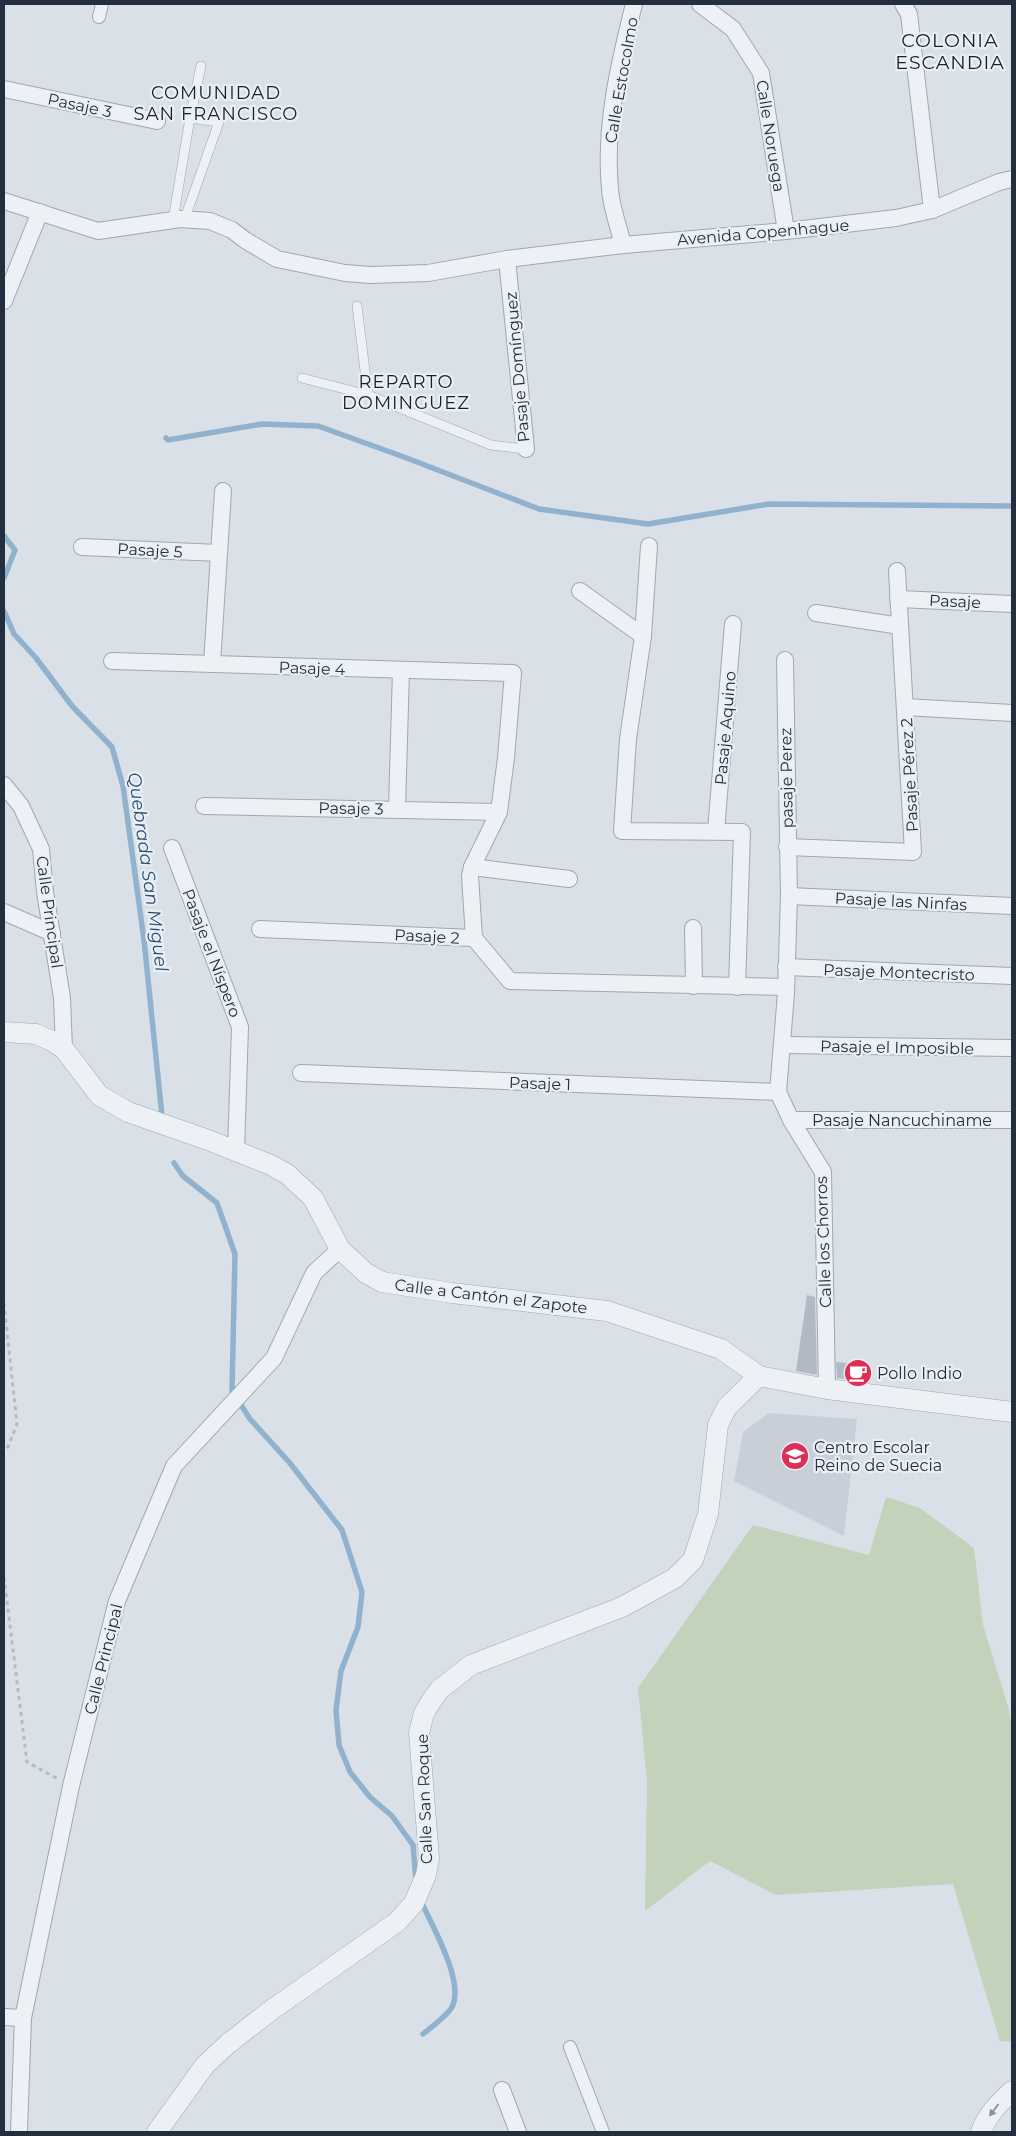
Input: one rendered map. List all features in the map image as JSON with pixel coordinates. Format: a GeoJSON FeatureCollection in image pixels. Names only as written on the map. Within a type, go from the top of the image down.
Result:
{"type":"FeatureCollection","features":[{"type":"Feature","properties":{"kind":"street"},"geometry":{"type":"LineString","coordinates":[[99,17],[102,4]]}},
{"type":"Feature","properties":{"kind":"street","name":"Calle Estocolmo"},"geometry":{"type":"LineString","coordinates":[[623,245],[610,190],[608,139],[622,55],[634,4]]}},
{"type":"Feature","properties":{"kind":"street","name":"Calle Noruega"},"geometry":{"type":"LineString","coordinates":[[700,4],[733,29],[761,73],[786,231]]}},
{"type":"Feature","properties":{"kind":"street"},"geometry":{"type":"LineString","coordinates":[[903,4],[909,14],[932,210]]}},
{"type":"Feature","properties":{"kind":"street","name":"Pasaje 3"},"geometry":{"type":"LineString","coordinates":[[4,90],[157,121]]}},
{"type":"Feature","properties":{"kind":"street","name":"Avenida Copenhague"},"geometry":{"type":"LineString","coordinates":[[4,200],[98,230],[179,219],[203,220],[222,224],[277,259],[346,273],[371,275],[428,273],[507,259],[623,245],[786,231],[896,218],[932,210],[999,182],[1012,179]]}},
{"type":"Feature","properties":{"kind":"street"},"geometry":{"type":"LineString","coordinates":[[4,301],[40,212]]}},
{"type":"Feature","properties":{"kind":"street","name":"Pasaje Domínguez"},"geometry":{"type":"LineString","coordinates":[[507,259],[526,449]]}},
{"type":"Feature","properties":{"kind":"street"},"geometry":{"type":"LineString","coordinates":[[212,664],[223,491]]}},
{"type":"Feature","properties":{"kind":"street"},"geometry":{"type":"LineString","coordinates":[[649,546],[643,636],[628,739],[622,831],[742,832],[737,987]]}},
{"type":"Feature","properties":{"kind":"street","name":"Pasaje 5"},"geometry":{"type":"LineString","coordinates":[[82,547],[219,553]]}},
{"type":"Feature","properties":{"kind":"street","name":"Pasaje Pérez 2"},"geometry":{"type":"LineString","coordinates":[[788,847],[914,852],[897,571]]}},
{"type":"Feature","properties":{"kind":"street"},"geometry":{"type":"LineString","coordinates":[[580,591],[643,636]]}},
{"type":"Feature","properties":{"kind":"street","name":"Pasaje"},"geometry":{"type":"LineString","coordinates":[[898,599],[1012,604]]}},
{"type":"Feature","properties":{"kind":"street"},"geometry":{"type":"LineString","coordinates":[[816,613],[900,626]]}},
{"type":"Feature","properties":{"kind":"street","name":"Pasaje Aquino"},"geometry":{"type":"LineString","coordinates":[[716,831],[734,624]]}},
{"type":"Feature","properties":{"kind":"street","name":"pasaje Perez"},"geometry":{"type":"LineString","coordinates":[[785,660],[789,896]]}},
{"type":"Feature","properties":{"kind":"street","name":"Pasaje 4"},"geometry":{"type":"LineString","coordinates":[[112,661],[513,673],[506,758],[499,812]]}},
{"type":"Feature","properties":{"kind":"street"},"geometry":{"type":"LineString","coordinates":[[397,809],[401,670]]}},
{"type":"Feature","properties":{"kind":"street"},"geometry":{"type":"LineString","coordinates":[[905,708],[1012,713]]}},
{"type":"Feature","properties":{"kind":"street","name":"Calle Principal"},"geometry":{"type":"LineString","coordinates":[[4,785],[21,806],[41,849],[45,892],[62,998],[64,1049]]}},
{"type":"Feature","properties":{"kind":"street","name":"Pasaje 3"},"geometry":{"type":"LineString","coordinates":[[204,806],[499,812]]}},
{"type":"Feature","properties":{"kind":"street"},"geometry":{"type":"LineString","coordinates":[[474,938],[470,876],[472,867],[499,812]]}},
{"type":"Feature","properties":{"kind":"street","name":"Pasaje el Níspero"},"geometry":{"type":"LineString","coordinates":[[172,848],[240,1026],[236,1151]]}},
{"type":"Feature","properties":{"kind":"street"},"geometry":{"type":"LineString","coordinates":[[472,867],[569,879]]}},
{"type":"Feature","properties":{"kind":"street"},"geometry":{"type":"LineString","coordinates":[[778,1092],[783,1045],[789,896]]}},
{"type":"Feature","properties":{"kind":"street","name":"Pasaje las Ninfas"},"geometry":{"type":"LineString","coordinates":[[789,896],[1012,906]]}},
{"type":"Feature","properties":{"kind":"street"},"geometry":{"type":"LineString","coordinates":[[4,912],[52,933]]}},
{"type":"Feature","properties":{"kind":"street"},"geometry":{"type":"LineString","coordinates":[[693,928],[694,986]]}},
{"type":"Feature","properties":{"kind":"street","name":"Pasaje 2"},"geometry":{"type":"LineString","coordinates":[[260,929],[474,938],[510,981],[786,988]]}},
{"type":"Feature","properties":{"kind":"street","name":"Pasaje Montecristo"},"geometry":{"type":"LineString","coordinates":[[786,967],[1012,976]]}},
{"type":"Feature","properties":{"kind":"street","name":"Calle a Cantón el Zapote"},"geometry":{"type":"LineString","coordinates":[[4,1032],[45,1036],[64,1049],[92,1087],[115,1105],[139,1116],[271,1165],[287,1174],[313,1198],[340,1249],[366,1273],[382,1282],[452,1293],[607,1311],[721,1349],[758,1376]]}},
{"type":"Feature","properties":{"kind":"street","name":"Pasaje el Imposible"},"geometry":{"type":"LineString","coordinates":[[783,1045],[1012,1048]]}},
{"type":"Feature","properties":{"kind":"street","name":"Pasaje 1"},"geometry":{"type":"LineString","coordinates":[[301,1073],[778,1092]]}},
{"type":"Feature","properties":{"kind":"street","name":"Calle los Chorros"},"geometry":{"type":"LineString","coordinates":[[778,1092],[791,1120],[823,1172],[827,1389]]}},
{"type":"Feature","properties":{"kind":"street","name":"Pasaje Nancuchiname"},"geometry":{"type":"LineString","coordinates":[[791,1120],[1012,1120]]}},
{"type":"Feature","properties":{"kind":"street","name":"Calle Principal"},"geometry":{"type":"LineString","coordinates":[[19,2132],[23,2018],[72,1786],[117,1601],[174,1466],[274,1358],[314,1273],[340,1249]]}},
{"type":"Feature","properties":{"kind":"street"},"geometry":{"type":"LineString","coordinates":[[758,1376],[827,1389],[1012,1412]]}},
{"type":"Feature","properties":{"kind":"street","name":"Calle San Roque"},"geometry":{"type":"LineString","coordinates":[[157,2132],[206,2065],[229,2043],[270,2011],[397,1922],[414,1903],[426,1875],[429,1858],[419,1733],[424,1713],[440,1689],[471,1665],[622,1607],[675,1578],[693,1560],[708,1514],[718,1425],[727,1407],[758,1376]]}},
{"type":"Feature","properties":{"kind":"street"},"geometry":{"type":"LineString","coordinates":[[4,2017],[23,2018]]}},
{"type":"Feature","properties":{"kind":"street"},"geometry":{"type":"LineString","coordinates":[[570,2047],[603,2132]]}},
{"type":"Feature","properties":{"kind":"street"},"geometry":{"type":"LineString","coordinates":[[502,2090],[518,2132]]}},
{"type":"Feature","properties":{"kind":"street"},"geometry":{"type":"LineString","coordinates":[[981,2132],[985,2122],[998,2104],[1012,2092]]}},
{"type":"Feature","properties":{"kind":"lane"},"geometry":{"type":"LineString","coordinates":[[179,219],[190,118],[201,66]]}},
{"type":"Feature","properties":{"kind":"lane"},"geometry":{"type":"LineString","coordinates":[[179,219],[219,122],[190,118]]}},
{"type":"Feature","properties":{"kind":"lane"},"geometry":{"type":"LineString","coordinates":[[357,306],[368,395]]}},
{"type":"Feature","properties":{"kind":"lane","name":"Pasaje Domínguez"},"geometry":{"type":"LineString","coordinates":[[302,378],[368,395],[491,445],[526,449]]}},
{"type":"Feature","properties":{"kind":"path"},"geometry":{"type":"LineString","coordinates":[[4,1303],[17,1424],[8,1446],[4,1449]]}},
{"type":"Feature","properties":{"kind":"path"},"geometry":{"type":"LineString","coordinates":[[4,1577],[27,1762],[72,1786]]}},
{"type":"Feature","properties":{"kind":"shaded area","name":"Centro Escolar Reino de Suecia"},"geometry":{"type":"Polygon","coordinates":[[[769,1413],[857,1419],[844,1536],[734,1481],[743,1432],[769,1413]]]}},
{"type":"Feature","properties":{"kind":"green space"},"geometry":{"type":"Polygon","coordinates":[[[886,1497],[920,1508],[974,1548],[983,1625],[1009,1710],[1012,1731],[1012,2042],[1000,2041],[953,1884],[776,1895],[710,1861],[645,1911],[647,1781],[638,1688],[753,1525],[869,1555],[886,1497]]]}},
{"type":"Feature","properties":{"kind":"building"},"geometry":{"type":"Polygon","coordinates":[[[807,1295],[815,1297],[817,1375],[796,1371],[807,1295]]]}},
{"type":"Feature","properties":{"kind":"building"},"geometry":{"type":"Polygon","coordinates":[[[836,1362],[864,1365],[862,1381],[837,1378],[836,1362]]]}},
{"type":"Feature","properties":{"kind":"waterway"},"geometry":{"type":"LineString","coordinates":[[166,438],[168,440],[262,424],[318,426],[539,509],[648,524],[769,504],[1012,506]]}},
{"type":"Feature","properties":{"kind":"waterway","name":"Quebrada San Miguel"},"geometry":{"type":"LineString","coordinates":[[4,536],[15,550],[4,578]]}},
{"type":"Feature","properties":{"kind":"waterway","name":"Quebrada San Miguel"},"geometry":{"type":"LineString","coordinates":[[4,611],[14,634],[36,658],[72,706],[112,747],[123,786],[144,940],[162,1116]]}},
{"type":"Feature","properties":{"kind":"waterway","name":"Quebrada San Miguel"},"geometry":{"type":"LineString","coordinates":[[174,1163],[183,1176],[217,1203],[235,1254],[232,1391],[250,1419],[289,1462],[342,1530],[362,1592],[358,1627],[341,1671],[336,1710],[339,1745],[350,1772],[370,1797],[392,1816],[413,1845],[416,1880]]}},
{"type":"Feature","properties":{"kind":"waterway","name":"Quebrada San Miguel"},"geometry":{"type":"LineString","coordinates":[[421,1901],[446,1954],[451,1969],[455,1996],[450,2010],[423,2034]]}},
{"type":"Feature","properties":{"kind":"place","name":"Pollo Indio"},"geometry":{"type":"Point","coordinates":[858,1373]}},
{"type":"Feature","properties":{"kind":"place","name":"Centro Escolar Reino de Suecia"},"geometry":{"type":"Point","coordinates":[795,1456]}},
{"type":"Feature","properties":{"kind":"district","name":"COLONIA ESCANDIA"},"geometry":{"type":"Point","coordinates":[950,51]}},
{"type":"Feature","properties":{"kind":"district","name":"COMUNIDAD SAN FRANCISCO"},"geometry":{"type":"Point","coordinates":[216,104]}},
{"type":"Feature","properties":{"kind":"district","name":"REPARTO DOMINGUEZ"},"geometry":{"type":"Point","coordinates":[406,392]}}]}
